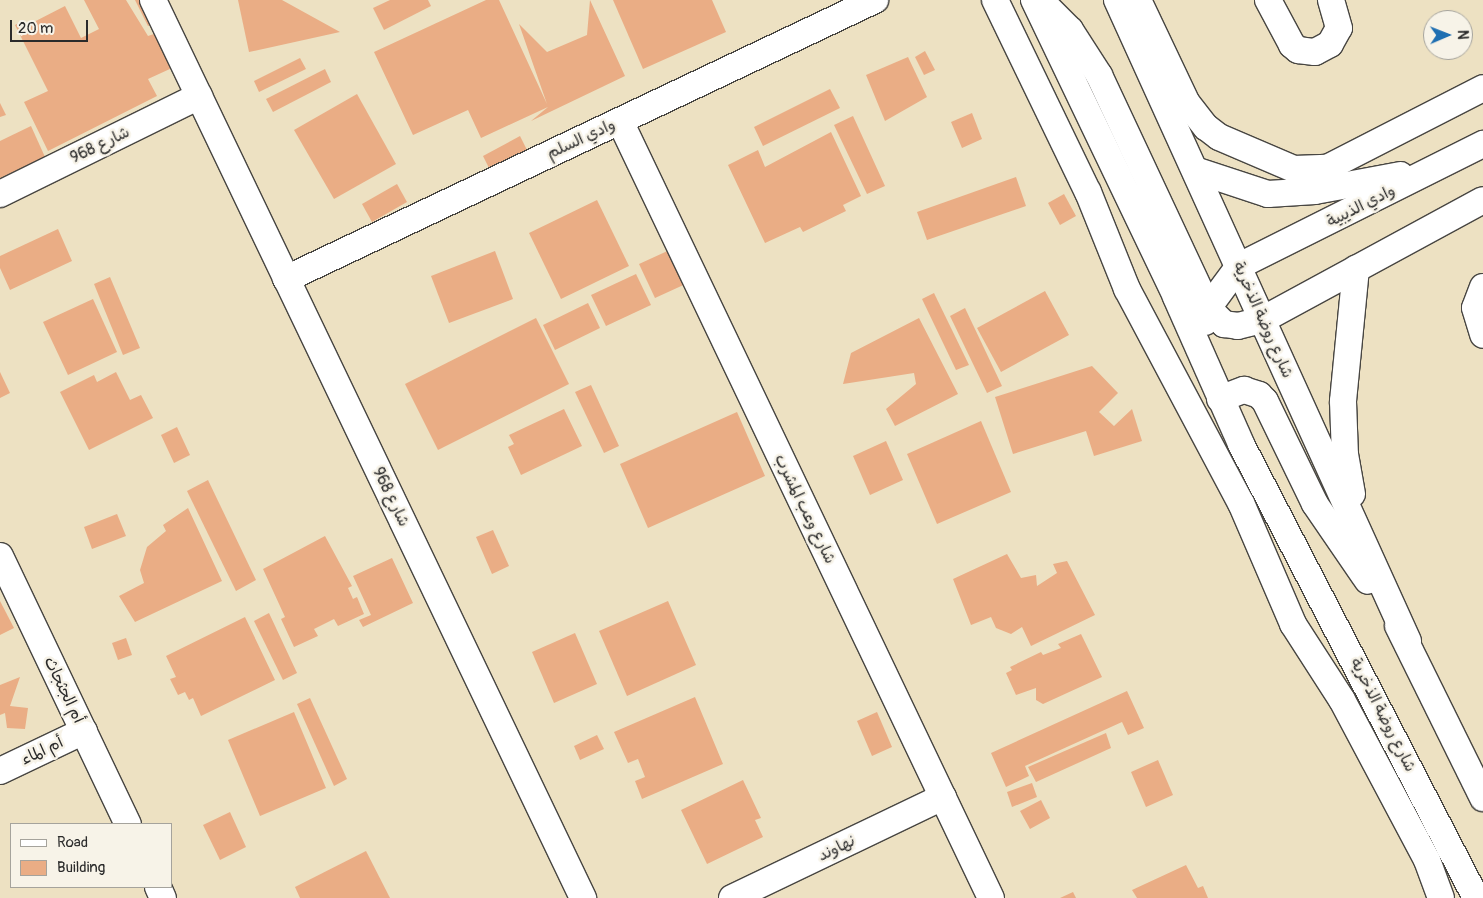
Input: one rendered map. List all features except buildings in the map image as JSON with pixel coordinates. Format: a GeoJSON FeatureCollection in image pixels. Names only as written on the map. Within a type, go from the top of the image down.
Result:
{"type":"FeatureCollection","features":[{"type":"Feature","properties":{"kind":"street","name":"شارع 968"},"geometry":{"type":"LineString","coordinates":[[153,0],[583,898]]}},
{"type":"Feature","properties":{"kind":"street","name":"وادي السلم"},"geometry":{"type":"LineString","coordinates":[[286,279],[875,0]]}},
{"type":"Feature","properties":{"kind":"street"},"geometry":{"type":"LineString","coordinates":[[995,0],[1088,192],[1127,289],[1241,503],[1282,603],[1311,653],[1342,700],[1427,860],[1441,898]]}},
{"type":"Feature","properties":{"kind":"street","name":"شارع روضة الذخرية"},"geometry":{"type":"LineString","coordinates":[[1034,0],[1176,297],[1206,370],[1320,601],[1345,640],[1476,898]]}},
{"type":"Feature","properties":{"kind":"street"},"geometry":{"type":"LineString","coordinates":[[1041,0],[1070,30],[1099,76],[1208,308],[1224,324],[1238,326],[1262,320],[1483,200]]}},
{"type":"Feature","properties":{"kind":"street","name":"شارع روضة الذخرية"},"geometry":{"type":"LineString","coordinates":[[1117,0],[1408,641],[1483,798]]}},
{"type":"Feature","properties":{"kind":"street"},"geometry":{"type":"LineString","coordinates":[[1138,0],[1187,103],[1206,127],[1219,137],[1294,169],[1328,168],[1483,88]]}},
{"type":"Feature","properties":{"kind":"street"},"geometry":{"type":"LineString","coordinates":[[1268,0],[1292,45],[1298,50],[1315,52],[1330,44],[1339,28],[1331,0]]}},
{"type":"Feature","properties":{"kind":"street","name":"شارع 968"},"geometry":{"type":"LineString","coordinates":[[0,194],[199,96]]}},
{"type":"Feature","properties":{"kind":"street","name":"شارع وعب المشرب"},"geometry":{"type":"LineString","coordinates":[[620,121],[991,898]]}},
{"type":"Feature","properties":{"kind":"street","name":"وادي الذيبية"},"geometry":{"type":"LineString","coordinates":[[1239,266],[1483,144]]}},
{"type":"Feature","properties":{"kind":"street"},"geometry":{"type":"LineString","coordinates":[[1195,170],[1268,194],[1315,191],[1370,182],[1445,163]]}},
{"type":"Feature","properties":{"kind":"street"},"geometry":{"type":"LineString","coordinates":[[1206,370],[1203,333],[1208,308],[1239,266]]}},
{"type":"Feature","properties":{"kind":"street"},"geometry":{"type":"LineString","coordinates":[[1356,269],[1343,401],[1345,456],[1358,529]]}},
{"type":"Feature","properties":{"kind":"street"},"geometry":{"type":"LineString","coordinates":[[1483,287],[1475,308],[1483,335]]}},
{"type":"Feature","properties":{"kind":"street","name":"شارع روضة الذخرية"},"geometry":{"type":"LineString","coordinates":[[1220,398],[1244,390],[1259,395],[1265,401],[1315,504],[1408,641]]}},
{"type":"Feature","properties":{"kind":"street","name":"أم الجثجاث"},"geometry":{"type":"LineString","coordinates":[[0,556],[128,823]]}},
{"type":"Feature","properties":{"kind":"street"},"geometry":{"type":"LineString","coordinates":[[1311,653],[1320,601]]}},
{"type":"Feature","properties":{"kind":"street","name":"أم الماء"},"geometry":{"type":"LineString","coordinates":[[0,771],[84,731]]}},
{"type":"Feature","properties":{"kind":"street","name":"نهاوند"},"geometry":{"type":"LineString","coordinates":[[732,898],[942,797]]}}]}
